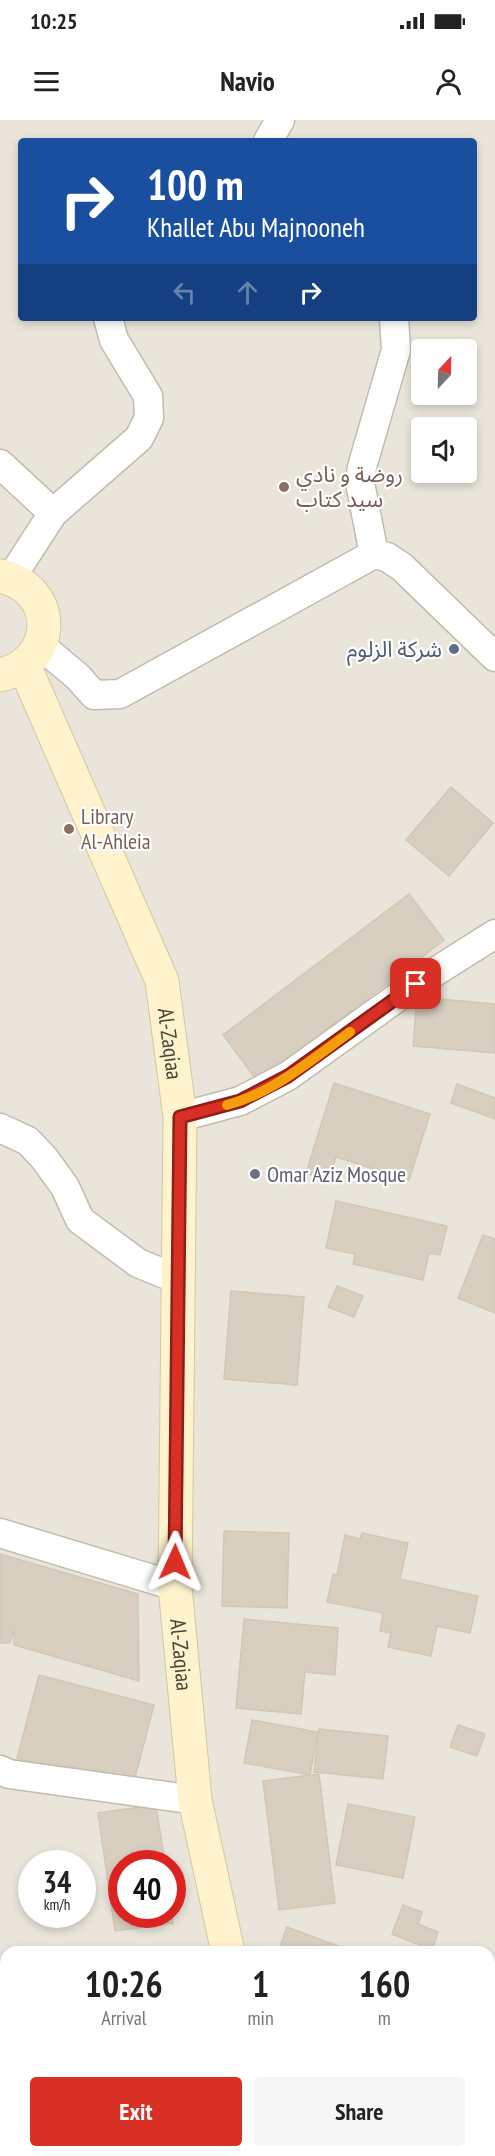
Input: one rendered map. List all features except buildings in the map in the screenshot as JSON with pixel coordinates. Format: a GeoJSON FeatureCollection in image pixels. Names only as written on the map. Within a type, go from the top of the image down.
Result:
{"type":"FeatureCollection","features":[{"type":"Feature","properties":{"kind":"street"},"geometry":{"type":"LineString","coordinates":[[270,138],[280,120]]}},
{"type":"Feature","properties":{"kind":"street"},"geometry":{"type":"LineString","coordinates":[[109,321],[114,340],[148,396],[149,418],[139,438],[53,513],[5,577],[25,586],[36,598],[42,612],[44,628],[21,662],[78,677],[94,695],[120,694],[374,554],[387,557],[402,567],[495,657]]}},
{"type":"Feature","properties":{"kind":"street"},"geometry":{"type":"LineString","coordinates":[[374,554],[360,483],[375,417],[396,350],[394,321]]}},
{"type":"Feature","properties":{"kind":"street"},"geometry":{"type":"LineString","coordinates":[[0,464],[53,513]]}},
{"type":"Feature","properties":{"kind":"street","name":"Al-Zaqiaa"},"geometry":{"type":"LineString","coordinates":[[21,662],[162,981],[180,1117],[175,1586],[195,1800],[227,1946]]}},
{"type":"Feature","properties":{"kind":"street"},"geometry":{"type":"LineString","coordinates":[[180,1117],[240,1101],[288,1076],[416,984],[495,934]]}},
{"type":"Feature","properties":{"kind":"street"},"geometry":{"type":"LineString","coordinates":[[0,1128],[28,1141],[44,1158],[65,1187],[80,1220],[138,1263],[177,1279]]}},
{"type":"Feature","properties":{"kind":"street"},"geometry":{"type":"LineString","coordinates":[[0,1533],[175,1586]]}},
{"type":"Feature","properties":{"kind":"street"},"geometry":{"type":"LineString","coordinates":[[0,1770],[9,1774],[195,1800]]}},
{"type":"Feature","properties":{"kind":"shaded area"},"geometry":{"type":"Polygon","coordinates":[[[0,120],[495,120],[495,1946],[0,1946],[0,120]]]}},
{"type":"Feature","properties":{"kind":"slow traffic"},"geometry":{"type":"LineString","coordinates":[[227,1105],[240,1101],[288,1076],[350,1032]]}},
{"type":"Feature","properties":{"kind":"place","name":"روضة و نادي سيد كتاب"},"geometry":{"type":"Point","coordinates":[284,487]}},
{"type":"Feature","properties":{"kind":"place","name":"شركة الزلوم"},"geometry":{"type":"Point","coordinates":[454,649]}},
{"type":"Feature","properties":{"kind":"place","name":"Library Al-Ahleia"},"geometry":{"type":"Point","coordinates":[69,829]}},
{"type":"Feature","properties":{"kind":"place","name":"Omar Aziz Mosque"},"geometry":{"type":"Point","coordinates":[255,1174]}},
{"type":"Feature","properties":{"kind":"route"},"geometry":{"type":"LineString","coordinates":[[175,1562],[180,1117],[240,1101],[288,1076],[416,984]]}}]}
